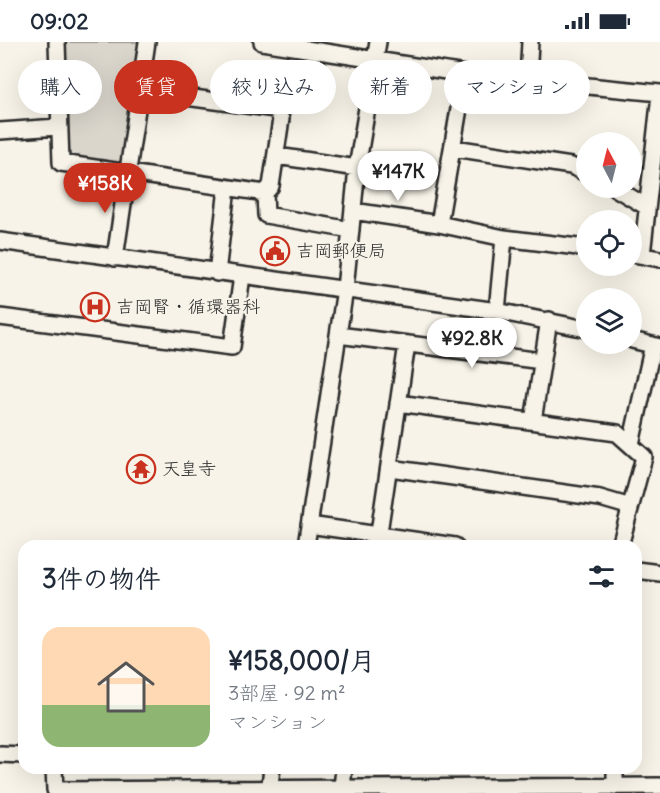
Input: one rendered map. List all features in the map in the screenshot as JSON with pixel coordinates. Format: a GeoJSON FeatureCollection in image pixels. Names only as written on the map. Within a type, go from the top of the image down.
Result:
{"type":"FeatureCollection","features":[{"type":"Feature","properties":{"kind":"street"},"geometry":{"type":"LineString","coordinates":[[57,42],[58,127],[61,163],[265,193]]}},
{"type":"Feature","properties":{"kind":"street"},"geometry":{"type":"LineString","coordinates":[[145,60],[147,42]]}},
{"type":"Feature","properties":{"kind":"street"},"geometry":{"type":"LineString","coordinates":[[262,42],[376,52],[444,69]]}},
{"type":"Feature","properties":{"kind":"street"},"geometry":{"type":"LineString","coordinates":[[529,60],[530,42]]}},
{"type":"Feature","properties":{"kind":"street"},"geometry":{"type":"LineString","coordinates":[[307,540],[345,290],[357,168],[376,52]]}},
{"type":"Feature","properties":{"kind":"street"},"geometry":{"type":"LineString","coordinates":[[590,84],[660,94],[642,228]]}},
{"type":"Feature","properties":{"kind":"street"},"geometry":{"type":"LineString","coordinates":[[198,99],[275,109],[281,119],[271,186],[265,193],[266,214],[351,230]]}},
{"type":"Feature","properties":{"kind":"street"},"geometry":{"type":"LineString","coordinates":[[115,258],[137,114]]}},
{"type":"Feature","properties":{"kind":"street"},"geometry":{"type":"LineString","coordinates":[[439,224],[459,114]]}},
{"type":"Feature","properties":{"kind":"street"},"geometry":{"type":"LineString","coordinates":[[0,131],[58,127]]}},
{"type":"Feature","properties":{"kind":"street"},"geometry":{"type":"LineString","coordinates":[[454,148],[576,168]]}},
{"type":"Feature","properties":{"kind":"street"},"geometry":{"type":"LineString","coordinates":[[277,156],[357,168]]}},
{"type":"Feature","properties":{"kind":"street"},"geometry":{"type":"LineString","coordinates":[[217,273],[227,188]]}},
{"type":"Feature","properties":{"kind":"street"},"geometry":{"type":"LineString","coordinates":[[631,198],[646,207]]}},
{"type":"Feature","properties":{"kind":"street"},"geometry":{"type":"LineString","coordinates":[[353,211],[439,224],[504,238],[576,247]]}},
{"type":"Feature","properties":{"kind":"street"},"geometry":{"type":"LineString","coordinates":[[497,311],[504,238]]}},
{"type":"Feature","properties":{"kind":"street"},"geometry":{"type":"LineString","coordinates":[[0,242],[497,311],[576,327]]}},
{"type":"Feature","properties":{"kind":"street"},"geometry":{"type":"LineString","coordinates":[[642,256],[660,259]]}},
{"type":"Feature","properties":{"kind":"street"},"geometry":{"type":"LineString","coordinates":[[0,317],[232,347],[242,276]]}},
{"type":"Feature","properties":{"kind":"street"},"geometry":{"type":"LineString","coordinates":[[534,421],[549,320]]}},
{"type":"Feature","properties":{"kind":"street"},"geometry":{"type":"LineString","coordinates":[[338,335],[542,361]]}},
{"type":"Feature","properties":{"kind":"street"},"geometry":{"type":"LineString","coordinates":[[309,525],[378,540],[407,344]]}},
{"type":"Feature","properties":{"kind":"street"},"geometry":{"type":"LineString","coordinates":[[631,444],[656,346]]}},
{"type":"Feature","properties":{"kind":"street"},"geometry":{"type":"LineString","coordinates":[[398,403],[617,433],[644,457],[622,540]]}},
{"type":"Feature","properties":{"kind":"street"},"geometry":{"type":"LineString","coordinates":[[390,468],[600,498],[624,505],[629,510]]}},
{"type":"Feature","properties":{"kind":"street"},"geometry":{"type":"LineString","coordinates":[[642,571],[660,573]]}},
{"type":"Feature","properties":{"kind":"street"},"geometry":{"type":"LineString","coordinates":[[0,754],[18,755]]}},
{"type":"Feature","properties":{"kind":"street"},"geometry":{"type":"LineString","coordinates":[[54,774],[55,790],[269,792],[342,788],[660,786]]}},
{"type":"Feature","properties":{"kind":"street"},"geometry":{"type":"LineString","coordinates":[[269,792],[271,774]]}},
{"type":"Feature","properties":{"kind":"street"},"geometry":{"type":"LineString","coordinates":[[342,788],[343,774]]}},
{"type":"Feature","properties":{"kind":"street"},"geometry":{"type":"LineString","coordinates":[[615,774],[615,787]]}},
{"type":"Feature","properties":{"kind":"shaded area"},"geometry":{"type":"Polygon","coordinates":[[[60,42],[143,42],[140,60],[114,60],[114,114],[132,114],[125,164],[118,169],[64,160],[62,114],[102,114],[102,60],[61,60],[60,42]]]}},
{"type":"Feature","properties":{"kind":"place","name":"吉岡郵便局"},"geometry":{"type":"Point","coordinates":[275,251]}},
{"type":"Feature","properties":{"kind":"place","name":"吉岡腎・循環器科"},"geometry":{"type":"Point","coordinates":[95,307]}},
{"type":"Feature","properties":{"kind":"place","name":"天皇寺"},"geometry":{"type":"Point","coordinates":[141,469]}}]}
